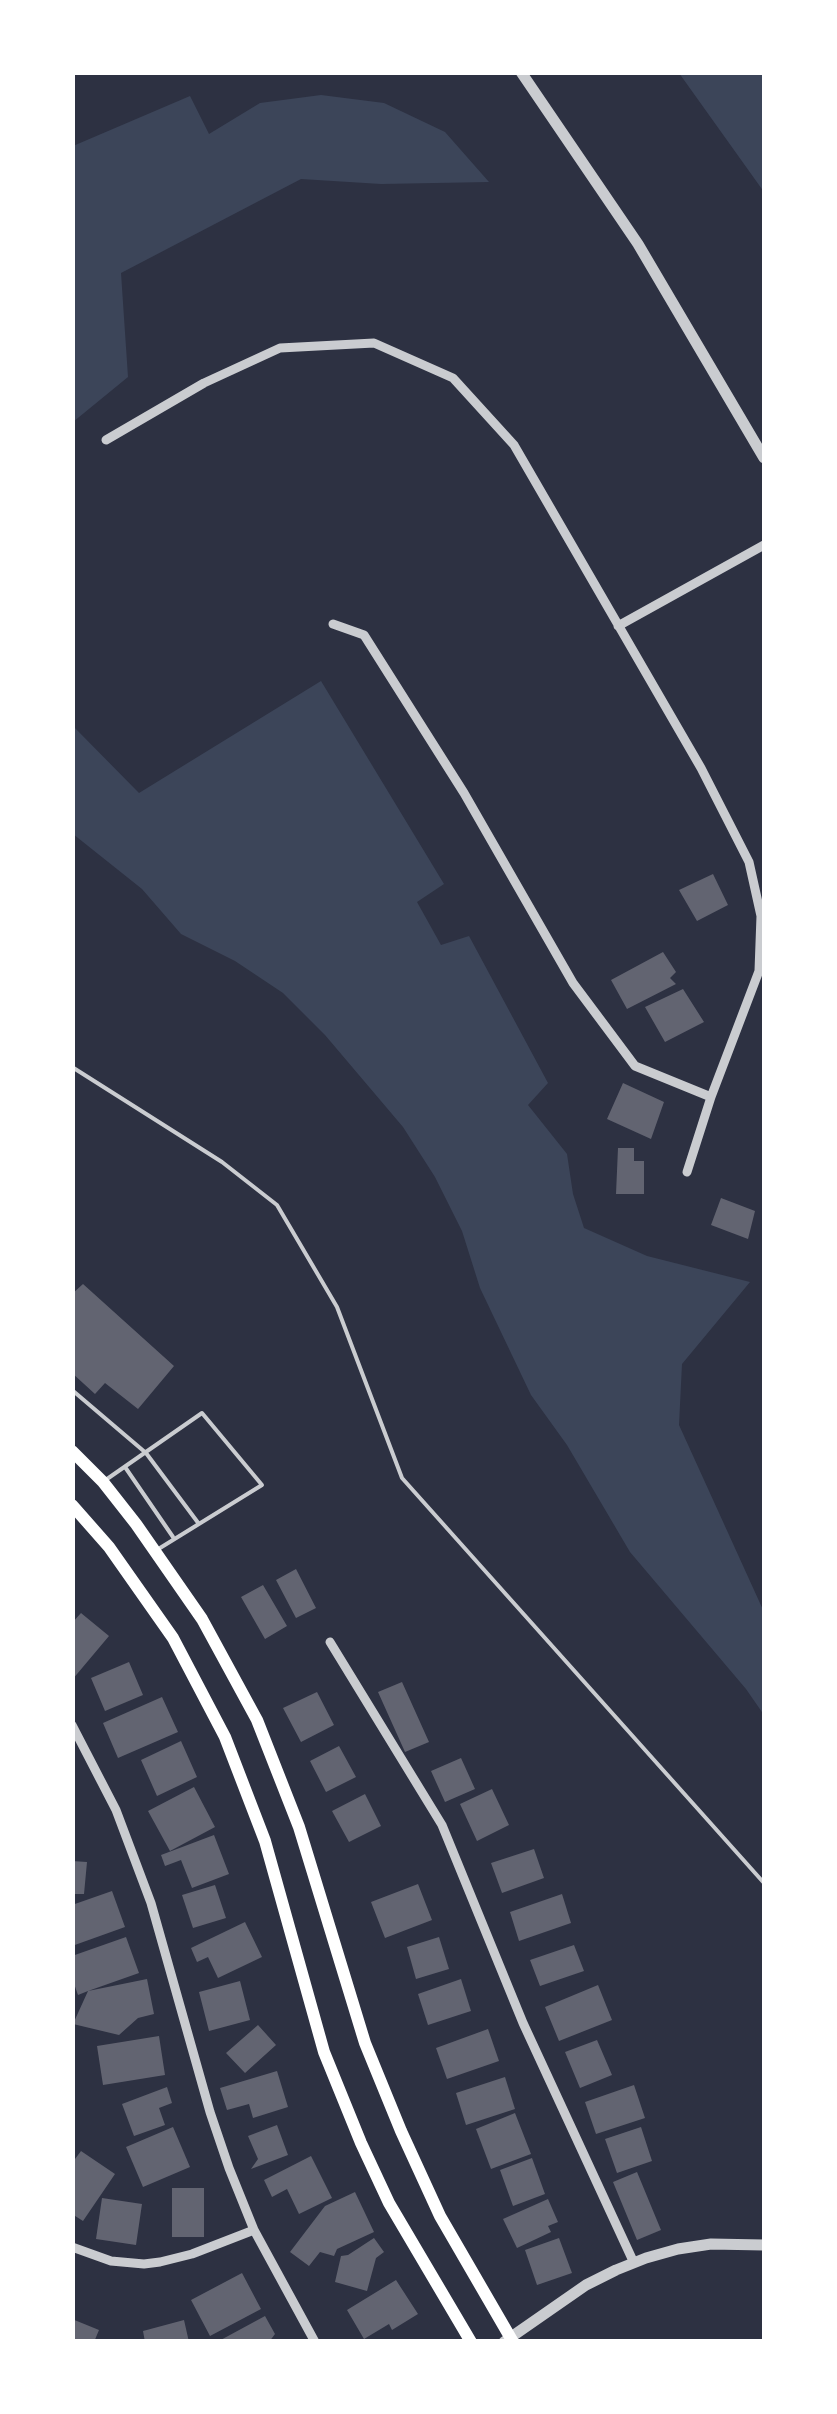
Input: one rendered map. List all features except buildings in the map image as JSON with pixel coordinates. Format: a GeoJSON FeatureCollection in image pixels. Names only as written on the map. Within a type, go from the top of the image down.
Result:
{"type":"FeatureCollection","features":[{"type":"Feature","properties":{"kind":"main road"},"geometry":{"type":"LineString","coordinates":[[72,1451],[103,1482],[202,1618],[257,1720],[299,1828],[365,2043],[401,2132],[440,2216],[509,2340]]}},
{"type":"Feature","properties":{"kind":"main road"},"geometry":{"type":"LineString","coordinates":[[72,1505],[109,1546],[173,1638],[225,1737],[265,1841],[324,2052],[361,2144],[389,2202],[471,2342]]}},
{"type":"Feature","properties":{"kind":"street"},"geometry":{"type":"LineString","coordinates":[[520,72],[638,244],[764,458]]}},
{"type":"Feature","properties":{"kind":"street"},"geometry":{"type":"LineString","coordinates":[[106,440],[204,384],[280,348],[374,343],[453,378],[514,445],[700,768],[749,862],[761,916],[759,971],[687,1172]]}},
{"type":"Feature","properties":{"kind":"street"},"geometry":{"type":"LineString","coordinates":[[618,626],[764,546]]}},
{"type":"Feature","properties":{"kind":"street"},"geometry":{"type":"LineString","coordinates":[[333,624],[364,634],[464,794],[574,983],[635,1066],[711,1098]]}},
{"type":"Feature","properties":{"kind":"street"},"geometry":{"type":"LineString","coordinates":[[330,1642],[442,1825],[523,2023],[634,2263]]}},
{"type":"Feature","properties":{"kind":"street"},"geometry":{"type":"LineString","coordinates":[[72,1724],[116,1810],[151,1903],[214,2126],[254,2230],[314,2342]]}},
{"type":"Feature","properties":{"kind":"street"},"geometry":{"type":"LineString","coordinates":[[72,2247],[111,2261],[160,2262],[254,2230]]}},
{"type":"Feature","properties":{"kind":"street"},"geometry":{"type":"LineString","coordinates":[[509,2340],[586,2285],[634,2263],[678,2249],[712,2244],[764,2245]]}},
{"type":"Feature","properties":{"kind":"lane"},"geometry":{"type":"LineString","coordinates":[[72,1067],[222,1162],[278,1204],[336,1306],[402,1478],[764,1882]]}},
{"type":"Feature","properties":{"kind":"lane"},"geometry":{"type":"LineString","coordinates":[[72,1390],[146,1453],[199,1524]]}},
{"type":"Feature","properties":{"kind":"lane"},"geometry":{"type":"LineString","coordinates":[[103,1482],[202,1413],[262,1485],[155,1551]]}},
{"type":"Feature","properties":{"kind":"lane"},"geometry":{"type":"LineString","coordinates":[[125,1467],[174,1539]]}},
{"type":"Feature","properties":{"kind":"shaded area"},"geometry":{"type":"Polygon","coordinates":[[[679,73],[764,73],[764,192],[679,73]]]}},
{"type":"Feature","properties":{"kind":"shaded area"},"geometry":{"type":"Polygon","coordinates":[[[321,95],[384,103],[445,132],[489,182],[381,184],[301,179],[121,273],[128,377],[73,422],[73,146],[190,96],[209,134],[260,103],[321,95]]]}},
{"type":"Feature","properties":{"kind":"shaded area"},"geometry":{"type":"Polygon","coordinates":[[[321,681],[444,884],[417,902],[441,945],[469,936],[548,1083],[528,1105],[567,1154],[573,1194],[584,1228],[647,1256],[750,1282],[682,1364],[679,1425],[764,1612],[764,1715],[630,1552],[567,1445],[531,1395],[480,1288],[462,1231],[435,1177],[403,1127],[325,1035],[283,993],[235,961],[181,934],[142,889],[73,834],[73,726],[139,793],[321,681]]]}}]}
